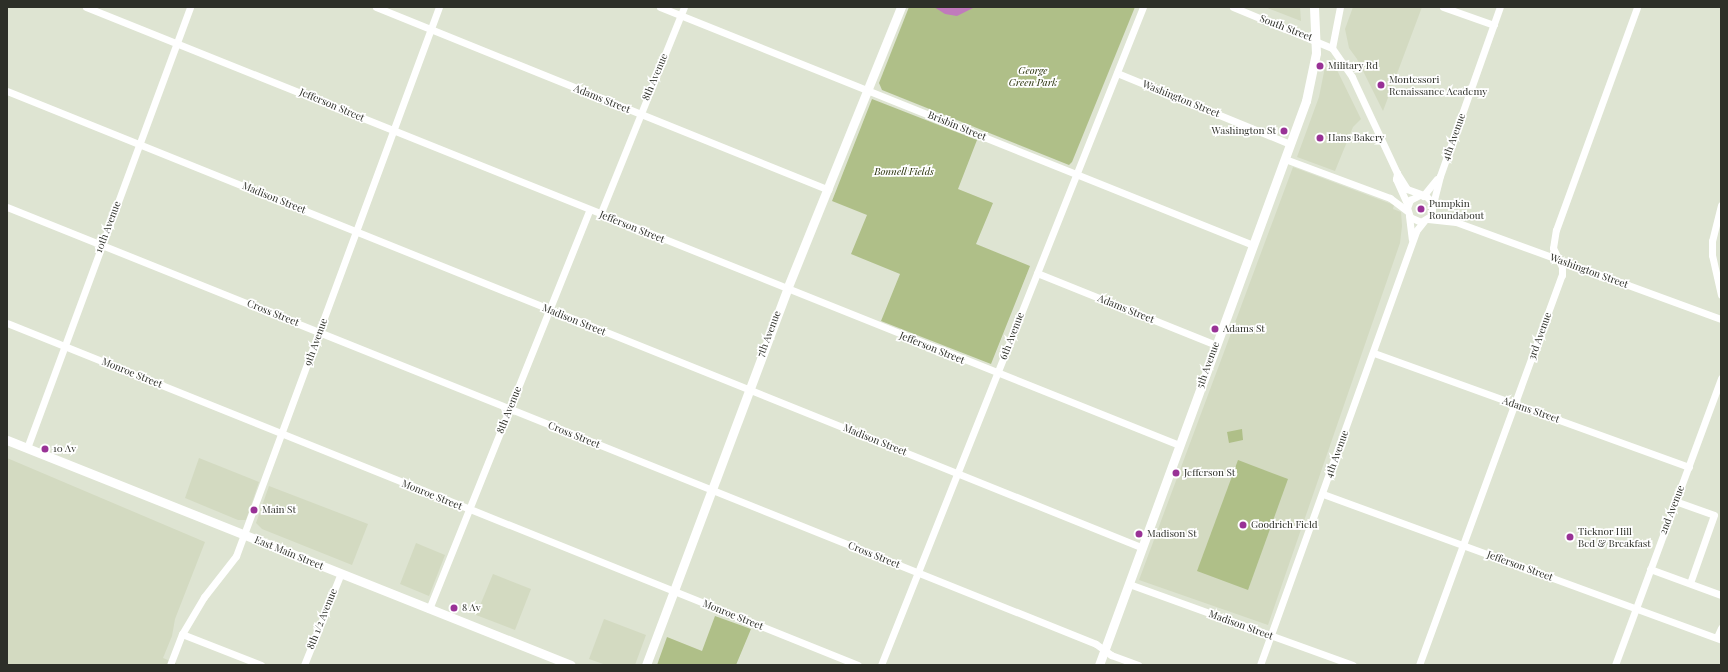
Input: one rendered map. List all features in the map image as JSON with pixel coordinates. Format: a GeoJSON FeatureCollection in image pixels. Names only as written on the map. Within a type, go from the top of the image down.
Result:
{"type":"FeatureCollection","features":[{"type":"Feature","properties":{"kind":"main road","name":"7th Avenue"},"geometry":{"type":"LineString","coordinates":[[646,665],[748,389],[901,7]]}},
{"type":"Feature","properties":{"kind":"main road","name":"5th Avenue"},"geometry":{"type":"LineString","coordinates":[[1099,665],[1178,446],[1285,159],[1311,84],[1317,40],[1314,7]]}},
{"type":"Feature","properties":{"kind":"main road","name":"East Main Street"},"geometry":{"type":"LineString","coordinates":[[7,440],[571,665]]}},
{"type":"Feature","properties":{"kind":"street","name":"Jefferson Street"},"geometry":{"type":"LineString","coordinates":[[86,7],[600,215],[1178,446]]}},
{"type":"Feature","properties":{"kind":"street","name":"10th Avenue"},"geometry":{"type":"LineString","coordinates":[[27,448],[190,7]]}},
{"type":"Feature","properties":{"kind":"street","name":"Adams Street"},"geometry":{"type":"LineString","coordinates":[[376,7],[828,190]]}},
{"type":"Feature","properties":{"kind":"street","name":"9th Avenue"},"geometry":{"type":"LineString","coordinates":[[170,665],[182,634],[204,597],[236,556],[245,535],[439,7]]}},
{"type":"Feature","properties":{"kind":"street","name":"Brisbin Street"},"geometry":{"type":"LineString","coordinates":[[660,7],[1253,245]]}},
{"type":"Feature","properties":{"kind":"street","name":"8th Avenue"},"geometry":{"type":"LineString","coordinates":[[600,215],[684,7]]}},
{"type":"Feature","properties":{"kind":"street","name":"6th Avenue"},"geometry":{"type":"LineString","coordinates":[[881,665],[1143,7]]}},
{"type":"Feature","properties":{"kind":"street","name":"South Street"},"geometry":{"type":"LineString","coordinates":[[1233,7],[1317,40],[1332,48]]}},
{"type":"Feature","properties":{"kind":"street"},"geometry":{"type":"LineString","coordinates":[[1285,159],[1390,198],[1408,210],[1417,221],[1426,220],[1432,215],[1433,205],[1421,195],[1407,189],[1397,173],[1352,77],[1332,48],[1340,7]]}},
{"type":"Feature","properties":{"kind":"street"},"geometry":{"type":"LineString","coordinates":[[1443,7],[1494,25]]}},
{"type":"Feature","properties":{"kind":"street","name":"4th Avenue"},"geometry":{"type":"LineString","coordinates":[[1433,205],[1440,176],[1500,7]]}},
{"type":"Feature","properties":{"kind":"street","name":"3rd Avenue"},"geometry":{"type":"LineString","coordinates":[[1419,665],[1562,274],[1553,248],[1556,230],[1637,7]]}},
{"type":"Feature","properties":{"kind":"street","name":"Washington Street"},"geometry":{"type":"LineString","coordinates":[[1117,73],[1290,144]]}},
{"type":"Feature","properties":{"kind":"street","name":"Madison Street"},"geometry":{"type":"LineString","coordinates":[[7,91],[1141,547]]}},
{"type":"Feature","properties":{"kind":"street","name":"4th Avenue"},"geometry":{"type":"LineString","coordinates":[[1397,173],[1396,179],[1408,210],[1412,243]]}},
{"type":"Feature","properties":{"kind":"street","name":"4th Avenue"},"geometry":{"type":"LineString","coordinates":[[1421,195],[1440,176]]}},
{"type":"Feature","properties":{"kind":"street"},"geometry":{"type":"LineString","coordinates":[[1408,210],[1413,197],[1421,195]]}},
{"type":"Feature","properties":{"kind":"street","name":"Washington Street"},"geometry":{"type":"LineString","coordinates":[[1433,205],[1456,222]]}},
{"type":"Feature","properties":{"kind":"street"},"geometry":{"type":"LineString","coordinates":[[1721,205],[1712,241],[1712,255],[1721,295]]}},
{"type":"Feature","properties":{"kind":"street","name":"Cross Street"},"geometry":{"type":"LineString","coordinates":[[7,207],[1096,644],[1104,650],[1138,665]]}},
{"type":"Feature","properties":{"kind":"street","name":"8th Avenue"},"geometry":{"type":"LineString","coordinates":[[429,609],[589,210]]}},
{"type":"Feature","properties":{"kind":"street","name":"Washington Street"},"geometry":{"type":"LineString","coordinates":[[1426,220],[1440,218],[1456,222],[1721,319]]}},
{"type":"Feature","properties":{"kind":"street","name":"4th Avenue"},"geometry":{"type":"LineString","coordinates":[[1260,665],[1374,353],[1412,243],[1420,225],[1426,220]]}},
{"type":"Feature","properties":{"kind":"street","name":"Adams Street"},"geometry":{"type":"LineString","coordinates":[[1036,273],[1216,345]]}},
{"type":"Feature","properties":{"kind":"street","name":"Monroe Street"},"geometry":{"type":"LineString","coordinates":[[7,323],[469,510],[858,665]]}},
{"type":"Feature","properties":{"kind":"street","name":"Adams Street"},"geometry":{"type":"LineString","coordinates":[[1374,353],[1689,467]]}},
{"type":"Feature","properties":{"kind":"street","name":"2nd Avenue"},"geometry":{"type":"LineString","coordinates":[[1615,665],[1721,378]]}},
{"type":"Feature","properties":{"kind":"street","name":"Jefferson Street"},"geometry":{"type":"LineString","coordinates":[[1323,494],[1719,638]]}},
{"type":"Feature","properties":{"kind":"street"},"geometry":{"type":"LineString","coordinates":[[1675,501],[1714,515],[1690,583]]}},
{"type":"Feature","properties":{"kind":"street"},"geometry":{"type":"LineString","coordinates":[[1650,569],[1721,595]]}},
{"type":"Feature","properties":{"kind":"street","name":"8th 1/2 Avenue"},"geometry":{"type":"LineString","coordinates":[[304,665],[341,573]]}},
{"type":"Feature","properties":{"kind":"street","name":"Madison Street"},"geometry":{"type":"LineString","coordinates":[[1128,584],[1353,665]]}},
{"type":"Feature","properties":{"kind":"street"},"geometry":{"type":"LineString","coordinates":[[1719,638],[1721,628]]}},
{"type":"Feature","properties":{"kind":"street"},"geometry":{"type":"LineString","coordinates":[[182,634],[261,665]]}},
{"type":"Feature","properties":{"kind":"shaded area"},"geometry":{"type":"Polygon","coordinates":[[[934,7],[975,7],[957,16],[945,14],[934,7]]]}},
{"type":"Feature","properties":{"kind":"shaded area"},"geometry":{"type":"Polygon","coordinates":[[[1265,7],[1300,7],[1301,21],[1265,7]]]}},
{"type":"Feature","properties":{"kind":"shaded area","name":"Montessori Renaissance Academy"},"geometry":{"type":"Polygon","coordinates":[[[1353,7],[1422,7],[1383,111],[1357,59],[1349,48],[1345,29],[1353,7]]]}},
{"type":"Feature","properties":{"kind":"shaded area"},"geometry":{"type":"Polygon","coordinates":[[[1335,66],[1361,119],[1353,127],[1335,171],[1297,157],[1319,97],[1325,67],[1335,66]]]}},
{"type":"Feature","properties":{"kind":"shaded area"},"geometry":{"type":"Polygon","coordinates":[[[1293,167],[1394,205],[1393,209],[1401,212],[1402,226],[1400,243],[1268,625],[1139,580],[1293,167]]]}},
{"type":"Feature","properties":{"kind":"shaded area"},"geometry":{"type":"Polygon","coordinates":[[[7,458],[205,542],[175,619],[172,636],[163,658],[180,665],[7,665],[7,458]]]}},
{"type":"Feature","properties":{"kind":"shaded area"},"geometry":{"type":"Polygon","coordinates":[[[199,458],[259,482],[246,520],[238,520],[185,498],[199,458]]]}},
{"type":"Feature","properties":{"kind":"shaded area"},"geometry":{"type":"Polygon","coordinates":[[[269,486],[368,524],[352,565],[262,529],[256,523],[269,486]]]}},
{"type":"Feature","properties":{"kind":"shaded area"},"geometry":{"type":"Polygon","coordinates":[[[416,543],[445,555],[429,596],[400,584],[416,543]]]}},
{"type":"Feature","properties":{"kind":"shaded area"},"geometry":{"type":"Polygon","coordinates":[[[493,574],[531,589],[515,630],[476,615],[493,574]]]}},
{"type":"Feature","properties":{"kind":"shaded area"},"geometry":{"type":"Polygon","coordinates":[[[604,619],[646,635],[635,665],[606,665],[589,659],[604,619]]]}},
{"type":"Feature","properties":{"kind":"green space","name":"George Green Park"},"geometry":{"type":"Polygon","coordinates":[[[909,7],[1135,7],[1072,162],[1069,165],[882,90],[879,83],[909,7]]]}},
{"type":"Feature","properties":{"kind":"green space","name":"Bonnell Fields"},"geometry":{"type":"Polygon","coordinates":[[[872,99],[977,140],[958,189],[993,203],[976,244],[1030,266],[991,364],[881,321],[900,274],[851,254],[867,215],[832,201],[872,99]]]}},
{"type":"Feature","properties":{"kind":"green space"},"geometry":{"type":"Polygon","coordinates":[[[1242,429],[1243,440],[1229,443],[1227,432],[1242,429]]]}},
{"type":"Feature","properties":{"kind":"green space","name":"Goodrich Field"},"geometry":{"type":"Polygon","coordinates":[[[1238,460],[1288,479],[1248,590],[1197,571],[1238,460]]]}},
{"type":"Feature","properties":{"kind":"green space"},"geometry":{"type":"Polygon","coordinates":[[[715,616],[751,629],[736,665],[657,665],[667,637],[702,651],[715,616]]]}},
{"type":"Feature","properties":{"kind":"place","name":"Military Rd"},"geometry":{"type":"Point","coordinates":[1320,66]}},
{"type":"Feature","properties":{"kind":"place","name":"Montessori Renaissance Academy"},"geometry":{"type":"Point","coordinates":[1381,85]}},
{"type":"Feature","properties":{"kind":"place","name":"Washington St"},"geometry":{"type":"Point","coordinates":[1284,131]}},
{"type":"Feature","properties":{"kind":"place","name":"Hans Bakery"},"geometry":{"type":"Point","coordinates":[1320,138]}},
{"type":"Feature","properties":{"kind":"place","name":"Pumpkin Roundabout"},"geometry":{"type":"Point","coordinates":[1421,209]}},
{"type":"Feature","properties":{"kind":"place","name":"Adams St"},"geometry":{"type":"Point","coordinates":[1215,329]}},
{"type":"Feature","properties":{"kind":"place","name":"10 Av"},"geometry":{"type":"Point","coordinates":[45,449]}},
{"type":"Feature","properties":{"kind":"place","name":"Jefferson St"},"geometry":{"type":"Point","coordinates":[1176,473]}},
{"type":"Feature","properties":{"kind":"place","name":"Main St"},"geometry":{"type":"Point","coordinates":[254,510]}},
{"type":"Feature","properties":{"kind":"place","name":"Goodrich Field"},"geometry":{"type":"Point","coordinates":[1243,525]}},
{"type":"Feature","properties":{"kind":"place","name":"Madison St"},"geometry":{"type":"Point","coordinates":[1139,534]}},
{"type":"Feature","properties":{"kind":"place","name":"Ticknor Hill Bed & Breakfast"},"geometry":{"type":"Point","coordinates":[1570,537]}},
{"type":"Feature","properties":{"kind":"place","name":"8 Av"},"geometry":{"type":"Point","coordinates":[454,608]}}]}
